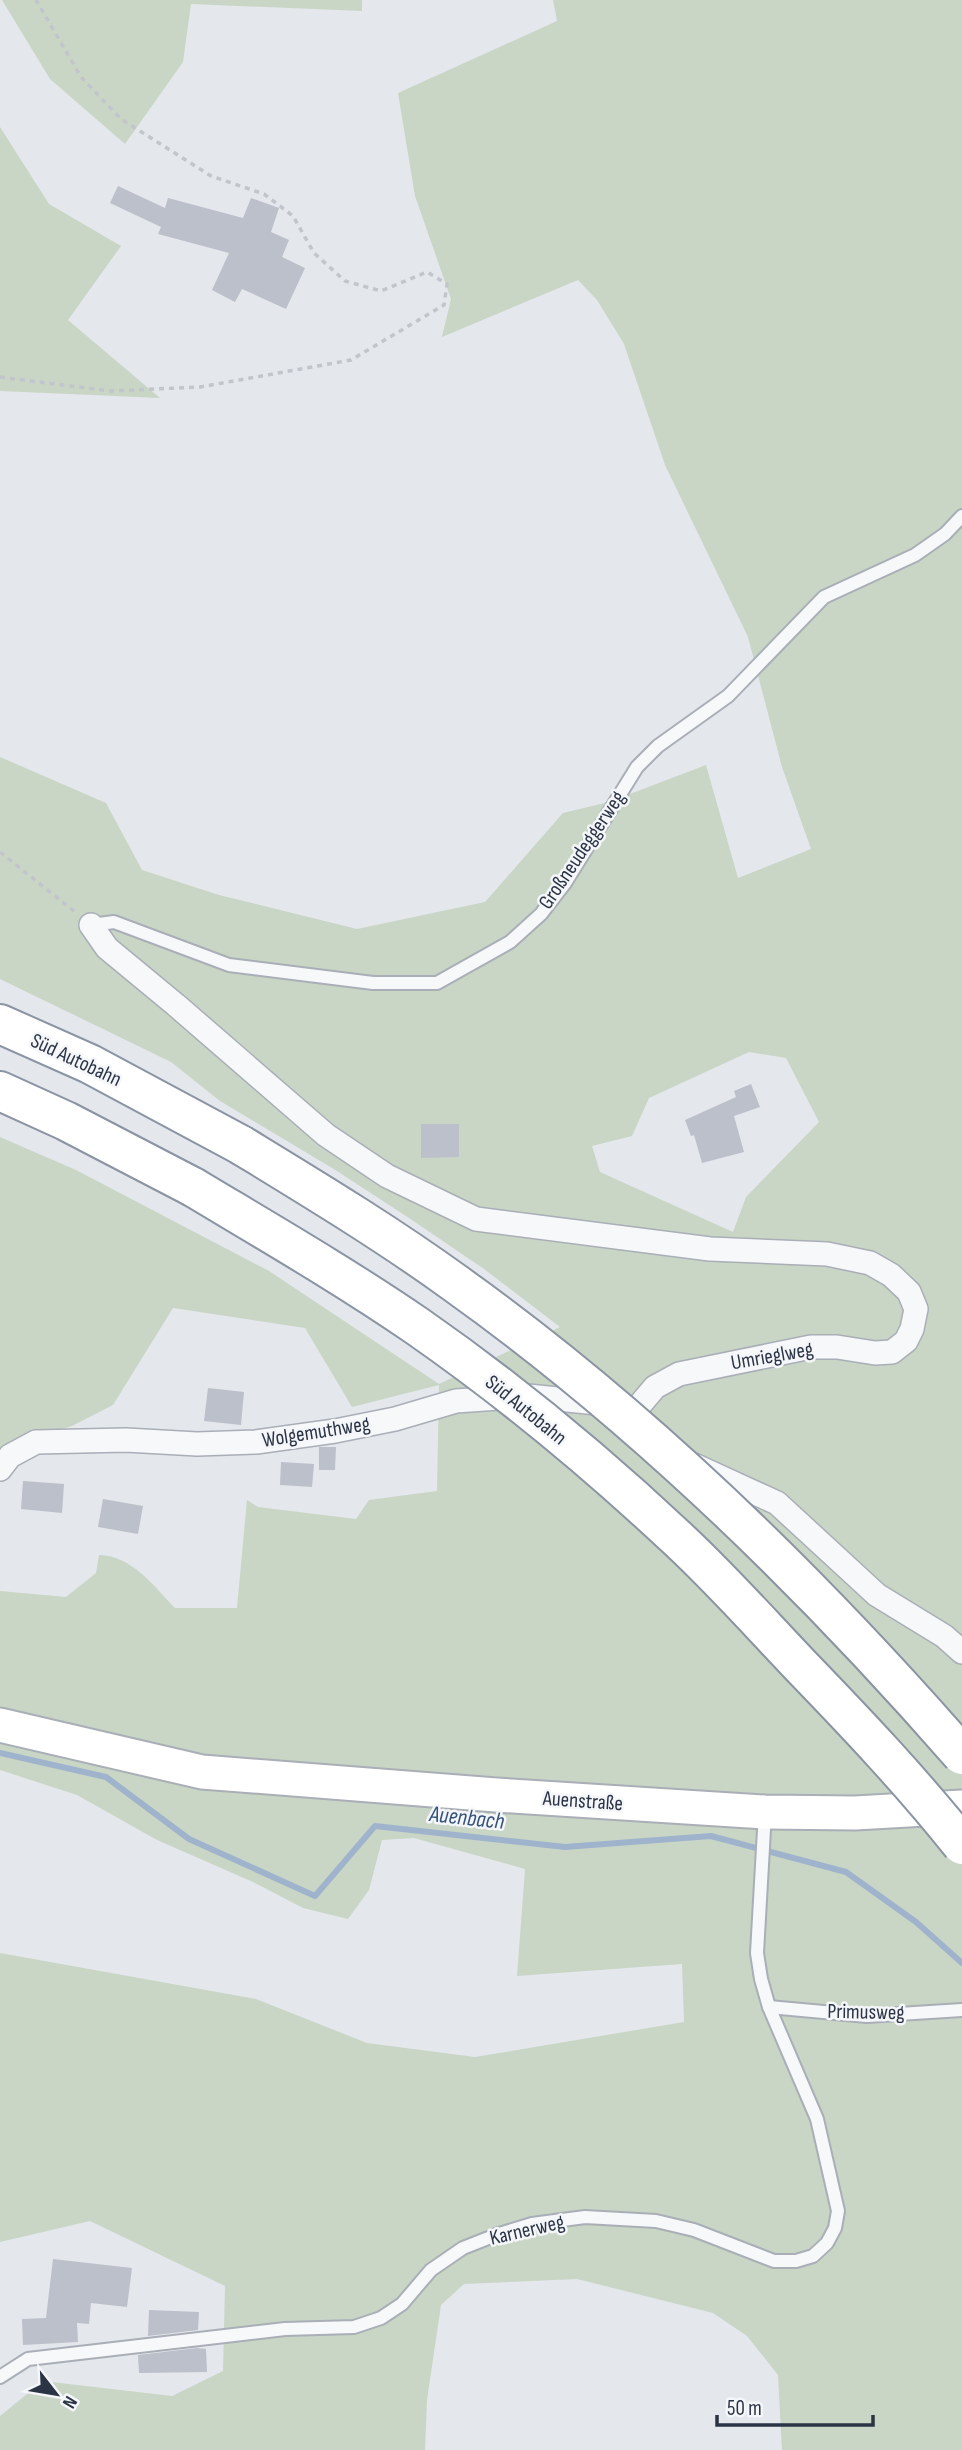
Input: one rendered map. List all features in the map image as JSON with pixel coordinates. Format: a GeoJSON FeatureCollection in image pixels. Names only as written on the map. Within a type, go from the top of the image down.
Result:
{"type":"FeatureCollection","features":[{"type":"Feature","properties":{"kind":"highway","name":"Süd Autobahn"},"geometry":{"type":"LineString","coordinates":[[0,1024],[90,1064],[241,1145],[375,1228],[456,1283],[632,1422],[803,1582],[890,1672],[962,1755]]}},
{"type":"Feature","properties":{"kind":"highway","name":"Süd Autobahn"},"geometry":{"type":"LineString","coordinates":[[0,1091],[66,1121],[192,1187],[337,1273],[418,1327],[506,1392],[590,1461],[680,1541],[844,1710],[962,1845]]}},
{"type":"Feature","properties":{"kind":"street","name":"Umrieglweg"},"geometry":{"type":"LineString","coordinates":[[91,925],[107,948],[327,1135],[387,1176],[476,1219],[710,1249],[827,1254],[870,1263],[891,1275],[909,1292],[916,1309],[912,1329],[906,1341],[892,1352],[811,1347],[679,1374],[655,1387],[638,1407]]}},
{"type":"Feature","properties":{"kind":"street","name":"Wolgemuthweg"},"geometry":{"type":"LineString","coordinates":[[0,1469],[10,1456],[36,1442],[256,1442],[395,1419],[456,1401],[528,1396],[638,1407]]}},
{"type":"Feature","properties":{"kind":"street"},"geometry":{"type":"LineString","coordinates":[[638,1407],[650,1436],[672,1455],[777,1503],[877,1595],[944,1636],[962,1652]]}},
{"type":"Feature","properties":{"kind":"street","name":"Auenstraße"},"geometry":{"type":"LineString","coordinates":[[0,1725],[202,1772],[496,1795],[765,1812],[855,1813],[962,1807]]}},
{"type":"Feature","properties":{"kind":"lane","name":"Großneudeggerweg"},"geometry":{"type":"LineString","coordinates":[[91,925],[114,922],[229,965],[373,983],[437,983],[510,942],[541,914],[565,883],[637,767],[658,746],[728,695],[824,597],[915,555],[945,534],[962,516]]}},
{"type":"Feature","properties":{"kind":"lane","name":"Karnerweg"},"geometry":{"type":"LineString","coordinates":[[0,2377],[28,2358],[285,2329],[354,2327],[381,2318],[402,2304],[431,2270],[463,2248],[532,2224],[585,2217],[656,2221],[694,2230],[774,2261],[796,2261],[813,2256],[831,2236],[838,2211],[817,2119],[769,2007],[761,1979],[757,1953],[765,1812]]}},
{"type":"Feature","properties":{"kind":"lane","name":"Primusweg"},"geometry":{"type":"LineString","coordinates":[[769,2007],[867,2016],[962,2010]]}},
{"type":"Feature","properties":{"kind":"path"},"geometry":{"type":"LineString","coordinates":[[0,377],[110,391],[200,387],[351,360],[443,306],[447,284],[427,272],[381,291],[345,281],[314,253],[293,216],[264,194],[211,176],[121,118],[81,77],[36,0]]}},
{"type":"Feature","properties":{"kind":"path"},"geometry":{"type":"LineString","coordinates":[[0,852],[91,925]]}},
{"type":"Feature","properties":{"kind":"green space"},"geometry":{"type":"Polygon","coordinates":[[[2,0],[362,0],[362,11],[191,4],[183,62],[125,144],[50,79],[2,0]]]}},
{"type":"Feature","properties":{"kind":"green space"},"geometry":{"type":"Polygon","coordinates":[[[553,0],[962,0],[962,2450],[782,2450],[778,2375],[747,2336],[713,2313],[577,2279],[464,2284],[441,2305],[427,2400],[425,2450],[0,2450],[0,2416],[43,2381],[172,2396],[223,2371],[225,2286],[90,2221],[0,2242],[0,1953],[256,1999],[367,2043],[475,2057],[684,2022],[682,1964],[517,1976],[525,1869],[414,1838],[382,1840],[369,1890],[348,1919],[303,1908],[253,1882],[157,1840],[77,1795],[0,1770],[0,1591],[66,1597],[96,1573],[99,1555],[122,1560],[132,1566],[175,1608],[237,1608],[247,1500],[258,1507],[356,1519],[369,1500],[437,1491],[439,1385],[352,1407],[305,1328],[173,1308],[113,1405],[72,1426],[19,1442],[0,1471],[0,1137],[76,1170],[269,1271],[439,1384],[560,1327],[484,1269],[337,1171],[220,1101],[171,1062],[0,979],[0,757],[106,803],[142,870],[219,895],[357,929],[485,902],[563,813],[609,802],[706,765],[738,878],[811,849],[782,767],[748,637],[665,465],[624,344],[597,300],[578,280],[442,337],[451,299],[415,196],[398,93],[557,21],[553,0]],[[749,1052],[649,1098],[632,1136],[592,1146],[600,1172],[733,1232],[746,1197],[819,1122],[786,1058],[749,1052]]]}},
{"type":"Feature","properties":{"kind":"green space"},"geometry":{"type":"Polygon","coordinates":[[[0,127],[49,204],[121,246],[68,320],[160,398],[0,391],[0,127]]]}},
{"type":"Feature","properties":{"kind":"building"},"geometry":{"type":"Polygon","coordinates":[[[118,186],[165,208],[168,198],[243,218],[251,198],[279,208],[271,232],[289,240],[282,257],[305,268],[286,309],[242,289],[235,302],[212,290],[229,253],[158,234],[161,227],[110,203],[118,186]]]}},
{"type":"Feature","properties":{"kind":"building"},"geometry":{"type":"Polygon","coordinates":[[[751,1084],[760,1107],[734,1116],[744,1152],[702,1163],[694,1135],[691,1136],[685,1120],[736,1097],[734,1091],[751,1084]]]}},
{"type":"Feature","properties":{"kind":"building"},"geometry":{"type":"Polygon","coordinates":[[[421,1124],[459,1124],[459,1157],[421,1158],[421,1124]]]}},
{"type":"Feature","properties":{"kind":"building"},"geometry":{"type":"Polygon","coordinates":[[[208,1388],[244,1392],[241,1425],[204,1421],[208,1388]]]}},
{"type":"Feature","properties":{"kind":"building"},"geometry":{"type":"Polygon","coordinates":[[[319,1447],[336,1447],[335,1470],[319,1470],[319,1447]]]}},
{"type":"Feature","properties":{"kind":"building"},"geometry":{"type":"Polygon","coordinates":[[[281,1462],[314,1464],[312,1487],[280,1485],[281,1462]]]}},
{"type":"Feature","properties":{"kind":"building"},"geometry":{"type":"Polygon","coordinates":[[[23,1481],[64,1484],[62,1513],[21,1509],[23,1481]]]}},
{"type":"Feature","properties":{"kind":"building"},"geometry":{"type":"Polygon","coordinates":[[[103,1499],[143,1506],[138,1534],[98,1527],[103,1499]]]}},
{"type":"Feature","properties":{"kind":"building"},"geometry":{"type":"Polygon","coordinates":[[[53,2259],[132,2268],[127,2307],[91,2303],[89,2324],[77,2323],[78,2342],[23,2345],[22,2319],[46,2318],[53,2259]]]}},
{"type":"Feature","properties":{"kind":"building"},"geometry":{"type":"Polygon","coordinates":[[[149,2310],[199,2312],[198,2330],[148,2336],[149,2310]]]}},
{"type":"Feature","properties":{"kind":"building"},"geometry":{"type":"Polygon","coordinates":[[[206,2349],[207,2372],[139,2373],[138,2355],[206,2349]]]}},
{"type":"Feature","properties":{"kind":"waterway","name":"Auenbach"},"geometry":{"type":"LineString","coordinates":[[0,1753],[106,1777],[189,1839],[315,1896],[375,1826],[565,1847],[711,1836],[846,1872],[916,1922],[962,1963]]}}]}
